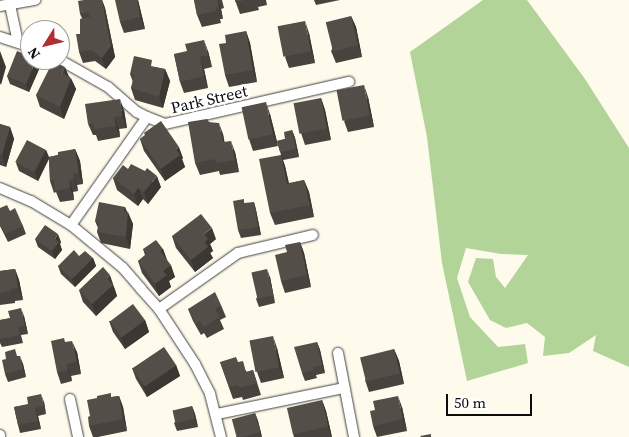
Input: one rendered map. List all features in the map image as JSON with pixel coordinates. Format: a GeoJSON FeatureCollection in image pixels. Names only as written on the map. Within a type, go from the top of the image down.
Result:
{"type":"FeatureCollection","features":[{"type":"Feature","properties":{"kind":"street"},"geometry":{"type":"LineString","coordinates":[[18,42],[5,6],[35,0]]}},
{"type":"Feature","properties":{"kind":"street"},"geometry":{"type":"LineString","coordinates":[[0,37],[18,42]]}},
{"type":"Feature","properties":{"kind":"street"},"geometry":{"type":"LineString","coordinates":[[70,65],[108,86],[137,112],[147,117],[71,225]]}},
{"type":"Feature","properties":{"kind":"street","name":"Park Street"},"geometry":{"type":"LineString","coordinates":[[147,117],[165,124],[349,82]]}},
{"type":"Feature","properties":{"kind":"street"},"geometry":{"type":"LineString","coordinates":[[0,188],[31,201],[71,225],[123,268],[159,309],[195,364],[210,394],[217,414],[221,437]]}},
{"type":"Feature","properties":{"kind":"street"},"geometry":{"type":"LineString","coordinates":[[159,309],[238,253],[313,235]]}},
{"type":"Feature","properties":{"kind":"street"},"geometry":{"type":"LineString","coordinates":[[338,353],[354,437]]}},
{"type":"Feature","properties":{"kind":"street"},"geometry":{"type":"LineString","coordinates":[[217,414],[344,388]]}},
{"type":"Feature","properties":{"kind":"street"},"geometry":{"type":"LineString","coordinates":[[70,399],[76,437]]}},
{"type":"Feature","properties":{"kind":"green space"},"geometry":{"type":"Polygon","coordinates":[[[483,0],[527,0],[585,79],[629,148],[629,367],[593,351],[596,335],[569,353],[543,356],[545,337],[527,323],[506,328],[490,320],[468,282],[476,258],[493,259],[496,277],[505,288],[528,255],[501,254],[466,248],[457,278],[470,317],[498,347],[525,344],[528,363],[467,381],[442,263],[427,137],[410,52],[483,0]]]}},
{"type":"Feature","properties":{"kind":"building"},"geometry":{"type":"Polygon","coordinates":[[[102,0],[111,46],[102,58],[91,50],[79,52],[76,34],[80,34],[80,19],[90,17],[89,12],[80,14],[78,1],[102,0]]]}},
{"type":"Feature","properties":{"kind":"building"},"geometry":{"type":"Polygon","coordinates":[[[115,0],[137,0],[140,17],[120,22],[115,0]]]}},
{"type":"Feature","properties":{"kind":"building"},"geometry":{"type":"Polygon","coordinates":[[[194,0],[217,0],[219,7],[216,8],[216,11],[197,15],[194,0]]]}},
{"type":"Feature","properties":{"kind":"building"},"geometry":{"type":"Polygon","coordinates":[[[351,16],[358,45],[333,51],[326,22],[351,16]]]}},
{"type":"Feature","properties":{"kind":"building"},"geometry":{"type":"Polygon","coordinates":[[[305,21],[311,51],[283,57],[278,26],[305,21]]]}},
{"type":"Feature","properties":{"kind":"building"},"geometry":{"type":"Polygon","coordinates":[[[246,31],[253,70],[225,75],[219,44],[226,43],[225,35],[246,31]]]}},
{"type":"Feature","properties":{"kind":"building"},"geometry":{"type":"Polygon","coordinates":[[[204,40],[208,55],[200,57],[204,76],[180,82],[174,54],[187,51],[185,44],[204,40]]]}},
{"type":"Feature","properties":{"kind":"building"},"geometry":{"type":"Polygon","coordinates":[[[17,51],[20,52],[20,70],[32,70],[26,84],[7,76],[17,51]]]}},
{"type":"Feature","properties":{"kind":"building"},"geometry":{"type":"Polygon","coordinates":[[[134,56],[152,60],[151,66],[165,69],[159,97],[131,88],[134,75],[130,74],[134,56]]]}},
{"type":"Feature","properties":{"kind":"building"},"geometry":{"type":"Polygon","coordinates":[[[48,70],[64,70],[62,73],[71,78],[60,107],[36,95],[48,70]]]}},
{"type":"Feature","properties":{"kind":"building"},"geometry":{"type":"Polygon","coordinates":[[[364,85],[370,115],[342,121],[337,90],[364,85]]]}},
{"type":"Feature","properties":{"kind":"building"},"geometry":{"type":"Polygon","coordinates":[[[321,98],[327,128],[299,134],[294,103],[321,98]]]}},
{"type":"Feature","properties":{"kind":"building"},"geometry":{"type":"Polygon","coordinates":[[[120,99],[122,116],[114,117],[116,126],[94,129],[93,123],[88,124],[85,104],[120,99]]]}},
{"type":"Feature","properties":{"kind":"building"},"geometry":{"type":"Polygon","coordinates":[[[266,102],[273,134],[248,139],[242,107],[266,102]]]}},
{"type":"Feature","properties":{"kind":"building"},"geometry":{"type":"Polygon","coordinates":[[[207,119],[208,122],[219,123],[223,142],[231,141],[235,160],[216,163],[215,159],[195,163],[188,122],[207,119]]]}},
{"type":"Feature","properties":{"kind":"building"},"geometry":{"type":"Polygon","coordinates":[[[161,121],[179,147],[176,149],[180,155],[161,169],[140,139],[146,135],[144,133],[161,121]]]}},
{"type":"Feature","properties":{"kind":"building"},"geometry":{"type":"Polygon","coordinates":[[[0,124],[10,127],[2,155],[0,154],[0,124]]]}},
{"type":"Feature","properties":{"kind":"building"},"geometry":{"type":"Polygon","coordinates":[[[292,130],[296,149],[280,152],[277,141],[285,139],[284,132],[292,130]]]}},
{"type":"Feature","properties":{"kind":"building"},"geometry":{"type":"Polygon","coordinates":[[[27,140],[46,150],[34,172],[15,162],[27,140]]]}},
{"type":"Feature","properties":{"kind":"building"},"geometry":{"type":"Polygon","coordinates":[[[75,149],[79,173],[73,174],[74,179],[69,180],[70,188],[55,191],[54,180],[50,181],[49,157],[58,155],[58,152],[75,149]]]}},
{"type":"Feature","properties":{"kind":"building"},"geometry":{"type":"Polygon","coordinates":[[[281,155],[287,184],[304,180],[310,205],[270,213],[259,159],[281,155]]]}},
{"type":"Feature","properties":{"kind":"building"},"geometry":{"type":"Polygon","coordinates":[[[131,164],[145,171],[147,168],[157,176],[144,192],[138,188],[134,194],[113,178],[123,165],[128,169],[131,164]]]}},
{"type":"Feature","properties":{"kind":"building"},"geometry":{"type":"Polygon","coordinates":[[[244,199],[244,203],[254,202],[258,227],[238,230],[233,201],[244,199]]]}},
{"type":"Feature","properties":{"kind":"building"},"geometry":{"type":"Polygon","coordinates":[[[99,202],[125,207],[124,211],[128,212],[126,237],[97,232],[99,222],[95,221],[99,202]]]}},
{"type":"Feature","properties":{"kind":"building"},"geometry":{"type":"Polygon","coordinates":[[[7,205],[10,211],[15,208],[23,226],[5,234],[0,224],[0,208],[7,205]]]}},
{"type":"Feature","properties":{"kind":"building"},"geometry":{"type":"Polygon","coordinates":[[[201,214],[212,228],[204,234],[208,239],[205,242],[208,247],[191,260],[172,236],[201,214]]]}},
{"type":"Feature","properties":{"kind":"building"},"geometry":{"type":"Polygon","coordinates":[[[45,225],[58,234],[55,239],[59,242],[52,251],[35,239],[45,225]]]}},
{"type":"Feature","properties":{"kind":"building"},"geometry":{"type":"Polygon","coordinates":[[[156,240],[163,249],[160,251],[171,265],[163,271],[167,275],[155,284],[138,261],[147,254],[143,249],[156,240]]]}},
{"type":"Feature","properties":{"kind":"building"},"geometry":{"type":"Polygon","coordinates":[[[300,242],[307,275],[281,281],[275,255],[287,252],[285,245],[300,242]]]}},
{"type":"Feature","properties":{"kind":"building"},"geometry":{"type":"Polygon","coordinates":[[[74,250],[79,256],[85,251],[93,258],[72,279],[58,266],[74,250]]]}},
{"type":"Feature","properties":{"kind":"building"},"geometry":{"type":"Polygon","coordinates":[[[103,267],[110,275],[107,278],[113,285],[92,304],[79,290],[103,267]]]}},
{"type":"Feature","properties":{"kind":"building"},"geometry":{"type":"Polygon","coordinates":[[[15,269],[18,288],[0,293],[0,271],[15,269]]]}},
{"type":"Feature","properties":{"kind":"building"},"geometry":{"type":"Polygon","coordinates":[[[267,269],[273,295],[257,299],[251,273],[267,269]]]}},
{"type":"Feature","properties":{"kind":"building"},"geometry":{"type":"Polygon","coordinates":[[[215,292],[221,305],[215,309],[220,317],[203,327],[200,321],[196,323],[188,309],[215,292]]]}},
{"type":"Feature","properties":{"kind":"building"},"geometry":{"type":"Polygon","coordinates":[[[133,304],[145,320],[122,337],[110,321],[133,304]]]}},
{"type":"Feature","properties":{"kind":"building"},"geometry":{"type":"Polygon","coordinates":[[[21,308],[25,326],[18,327],[20,335],[0,339],[0,320],[10,318],[8,311],[21,308]]]}},
{"type":"Feature","properties":{"kind":"building"},"geometry":{"type":"Polygon","coordinates":[[[273,336],[279,367],[256,372],[249,341],[273,336]]]}},
{"type":"Feature","properties":{"kind":"building"},"geometry":{"type":"Polygon","coordinates":[[[64,338],[65,342],[72,341],[77,362],[67,364],[68,370],[57,372],[51,341],[64,338]]]}},
{"type":"Feature","properties":{"kind":"building"},"geometry":{"type":"Polygon","coordinates":[[[317,342],[322,365],[313,367],[314,370],[302,373],[294,347],[317,342]]]}},
{"type":"Feature","properties":{"kind":"building"},"geometry":{"type":"Polygon","coordinates":[[[164,347],[176,365],[145,386],[132,368],[164,347]]]}},
{"type":"Feature","properties":{"kind":"building"},"geometry":{"type":"Polygon","coordinates":[[[15,349],[17,356],[20,356],[23,369],[5,374],[2,360],[6,359],[5,352],[15,349]]]}},
{"type":"Feature","properties":{"kind":"building"},"geometry":{"type":"Polygon","coordinates":[[[394,349],[400,373],[366,382],[360,357],[394,349]]]}},
{"type":"Feature","properties":{"kind":"building"},"geometry":{"type":"Polygon","coordinates":[[[236,357],[238,362],[243,361],[246,372],[253,370],[257,383],[239,388],[238,385],[229,387],[220,362],[236,357]]]}},
{"type":"Feature","properties":{"kind":"building"},"geometry":{"type":"Polygon","coordinates":[[[111,393],[111,397],[119,396],[123,419],[89,426],[88,417],[90,416],[87,400],[111,393]]]}},
{"type":"Feature","properties":{"kind":"building"},"geometry":{"type":"Polygon","coordinates":[[[41,394],[44,406],[35,408],[38,421],[18,425],[14,407],[28,404],[27,397],[41,394]]]}},
{"type":"Feature","properties":{"kind":"building"},"geometry":{"type":"Polygon","coordinates":[[[398,396],[403,419],[373,426],[370,411],[375,410],[373,401],[398,396]]]}},
{"type":"Feature","properties":{"kind":"building"},"geometry":{"type":"Polygon","coordinates":[[[322,400],[328,426],[293,434],[287,408],[322,400]]]}},
{"type":"Feature","properties":{"kind":"building"},"geometry":{"type":"Polygon","coordinates":[[[192,406],[195,419],[175,423],[173,410],[192,406]]]}},
{"type":"Feature","properties":{"kind":"building"},"geometry":{"type":"Polygon","coordinates":[[[255,413],[260,432],[237,437],[232,419],[255,413]]]}},
{"type":"Feature","properties":{"kind":"building"},"geometry":{"type":"Polygon","coordinates":[[[431,434],[431,437],[420,436],[431,434]]]}}]}
